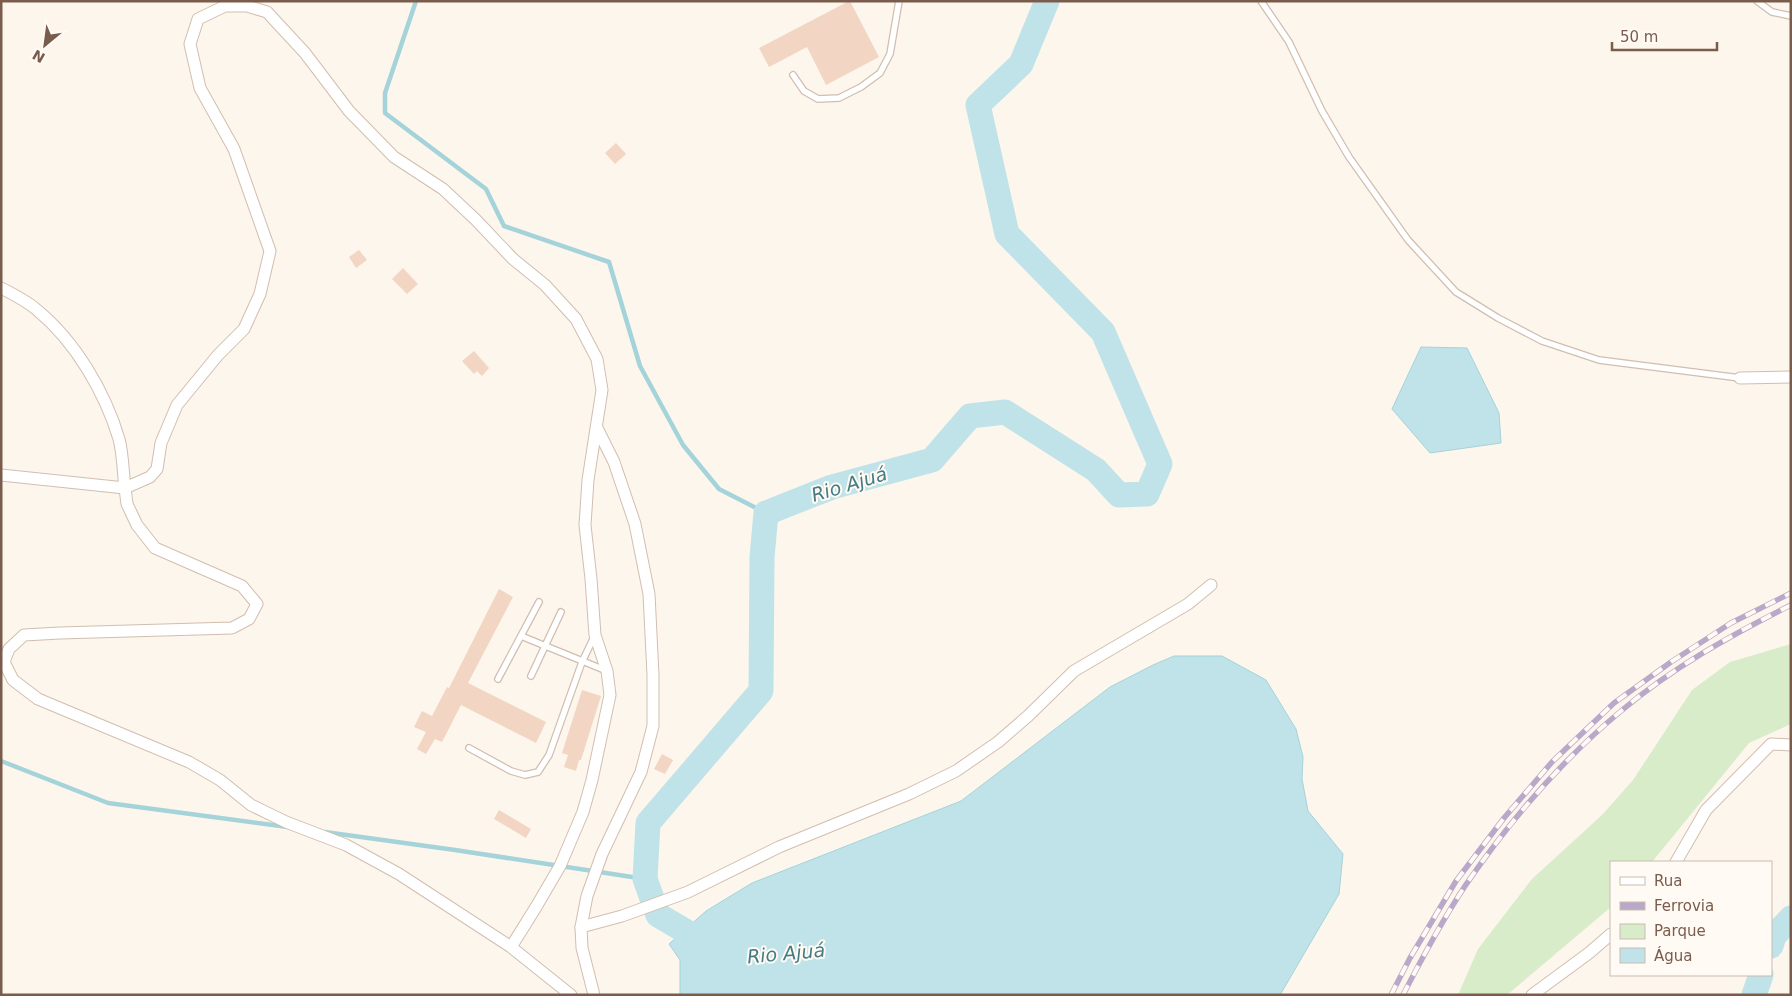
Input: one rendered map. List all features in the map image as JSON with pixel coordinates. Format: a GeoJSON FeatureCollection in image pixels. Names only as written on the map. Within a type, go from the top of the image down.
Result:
{"type":"FeatureCollection","features":[{"type":"Feature","properties":{"kind":"street"},"geometry":{"type":"LineString","coordinates":[[1,475],[125,488],[150,477],[157,469],[160,443],[176,405],[218,355],[244,329],[260,294],[270,251],[234,149],[200,88],[190,44],[198,19],[225,6],[247,6],[267,12],[305,53],[349,111],[394,157],[443,189],[476,220],[513,260],[545,286],[576,319],[597,359],[602,390],[588,480],[585,525],[595,635],[607,671],[610,695],[592,780],[583,812],[560,866],[511,947]]}},
{"type":"Feature","properties":{"kind":"street"},"geometry":{"type":"LineString","coordinates":[[1,288],[36,308],[49,321],[87,369],[102,395],[119,440],[126,504],[137,525],[155,548],[242,586],[257,604],[250,619],[232,628],[60,632],[24,635],[9,649],[4,662],[12,680],[38,699],[189,762],[220,780],[251,805],[286,822],[346,845],[392,870],[511,947],[571,995]]}},
{"type":"Feature","properties":{"kind":"street"},"geometry":{"type":"LineString","coordinates":[[1740,378],[1791,377]]}},
{"type":"Feature","properties":{"kind":"street"},"geometry":{"type":"LineString","coordinates":[[594,995],[582,948],[581,927],[586,896],[602,854],[641,772],[652,726],[653,675],[649,594],[635,524],[614,462],[597,428]]}},
{"type":"Feature","properties":{"kind":"street"},"geometry":{"type":"LineString","coordinates":[[581,927],[622,916],[688,892],[779,847],[909,794],[956,771],[998,742],[1074,671],[1188,604],[1211,585]]}},
{"type":"Feature","properties":{"kind":"street"},"geometry":{"type":"LineString","coordinates":[[1677,861],[1706,810],[1771,744],[1791,744]]}},
{"type":"Feature","properties":{"kind":"street"},"geometry":{"type":"LineString","coordinates":[[1532,995],[1589,953],[1610,935]]}},
{"type":"Feature","properties":{"kind":"lane"},"geometry":{"type":"LineString","coordinates":[[793,75],[804,91],[818,99],[839,98],[880,73],[890,54],[900,1]]}},
{"type":"Feature","properties":{"kind":"lane"},"geometry":{"type":"LineString","coordinates":[[1260,1],[1289,42],[1322,111],[1350,157],[1408,240],[1456,292],[1498,318],[1542,341],[1599,360],[1740,378]]}},
{"type":"Feature","properties":{"kind":"lane"},"geometry":{"type":"LineString","coordinates":[[1757,1],[1772,12],[1791,16]]}},
{"type":"Feature","properties":{"kind":"lane"},"geometry":{"type":"LineString","coordinates":[[498,679],[539,602]]}},
{"type":"Feature","properties":{"kind":"lane"},"geometry":{"type":"LineString","coordinates":[[531,676],[562,612]]}},
{"type":"Feature","properties":{"kind":"lane"},"geometry":{"type":"LineString","coordinates":[[469,748],[511,771],[525,775],[538,772],[549,755],[582,662],[595,635]]}},
{"type":"Feature","properties":{"kind":"lane"},"geometry":{"type":"LineString","coordinates":[[522,636],[607,671]]}},
{"type":"Feature","properties":{"kind":"green space"},"geometry":{"type":"Polygon","coordinates":[[[1791,644],[1791,724],[1749,743],[1653,861],[1610,861],[1610,908],[1507,995],[1458,995],[1478,949],[1532,879],[1602,815],[1633,780],[1692,690],[1730,662],[1791,644]]]}},
{"type":"Feature","properties":{"kind":"water"},"geometry":{"type":"Polygon","coordinates":[[[1421,347],[1467,348],[1499,413],[1501,443],[1430,453],[1392,409],[1421,347]]]}},
{"type":"Feature","properties":{"kind":"water"},"geometry":{"type":"Polygon","coordinates":[[[1174,656],[1222,656],[1266,680],[1296,729],[1303,757],[1302,779],[1308,811],[1343,854],[1339,894],[1280,995],[680,995],[680,960],[669,944],[706,911],[752,883],[961,801],[1110,687],[1174,656]]]}},
{"type":"Feature","properties":{"kind":"building"},"geometry":{"type":"Polygon","coordinates":[[[849,1],[879,57],[826,85],[807,47],[769,67],[759,48],[849,1]]]}},
{"type":"Feature","properties":{"kind":"building"},"geometry":{"type":"Polygon","coordinates":[[[616,143],[626,154],[615,164],[605,153],[616,143]]]}},
{"type":"Feature","properties":{"kind":"building"},"geometry":{"type":"Polygon","coordinates":[[[359,250],[367,260],[356,268],[349,257],[359,250]]]}},
{"type":"Feature","properties":{"kind":"building"},"geometry":{"type":"Polygon","coordinates":[[[403,268],[418,284],[407,294],[392,279],[403,268]]]}},
{"type":"Feature","properties":{"kind":"building"},"geometry":{"type":"Polygon","coordinates":[[[474,351],[489,368],[482,376],[477,371],[474,374],[462,361],[474,351]]]}},
{"type":"Feature","properties":{"kind":"building"},"geometry":{"type":"Polygon","coordinates":[[[499,589],[513,597],[468,683],[546,722],[536,743],[461,705],[442,742],[435,739],[426,754],[417,749],[426,732],[414,727],[422,711],[432,716],[447,687],[449,688],[499,589]]]}},
{"type":"Feature","properties":{"kind":"building"},"geometry":{"type":"Polygon","coordinates":[[[582,690],[601,696],[576,771],[564,767],[568,755],[562,753],[582,690]]]}},
{"type":"Feature","properties":{"kind":"building"},"geometry":{"type":"Polygon","coordinates":[[[662,754],[673,760],[665,774],[654,769],[662,754]]]}},
{"type":"Feature","properties":{"kind":"building"},"geometry":{"type":"Polygon","coordinates":[[[499,810],[531,829],[526,838],[494,819],[499,810]]]}},
{"type":"Feature","properties":{"kind":"waterway"},"geometry":{"type":"LineString","coordinates":[[416,1],[385,93],[385,113],[486,189],[504,226],[609,262],[640,366],[683,445],[719,489],[766,513]]}},
{"type":"Feature","properties":{"kind":"waterway","name":"Rio Ajuá"},"geometry":{"type":"LineString","coordinates":[[714,948],[658,915],[645,879],[648,823],[761,691],[762,557],[766,513],[832,487],[932,460],[970,416],[1005,412],[1096,470],[1119,495],[1147,494],[1160,464],[1103,332],[1007,234],[978,105],[1021,64],[1047,1]]}},
{"type":"Feature","properties":{"kind":"waterway"},"geometry":{"type":"LineString","coordinates":[[1,761],[108,803],[288,827]]}},
{"type":"Feature","properties":{"kind":"waterway"},"geometry":{"type":"LineString","coordinates":[[325,832],[645,879]]}},
{"type":"Feature","properties":{"kind":"waterway"},"geometry":{"type":"LineString","coordinates":[[1772,943],[1774,936],[1791,918]]}},
{"type":"Feature","properties":{"kind":"waterway"},"geometry":{"type":"LineString","coordinates":[[1754,995],[1761,976]]}},
{"type":"Feature","properties":{"kind":"railway"},"geometry":{"type":"LineString","coordinates":[[1391,995],[1410,958],[1456,881],[1504,818],[1552,762],[1614,703],[1671,662],[1731,623],[1791,593]]}},
{"type":"Feature","properties":{"kind":"railway"},"geometry":{"type":"LineString","coordinates":[[1403,995],[1425,953],[1465,886],[1499,839],[1557,771],[1599,730],[1640,695],[1681,666],[1724,640],[1791,605]]}}]}
